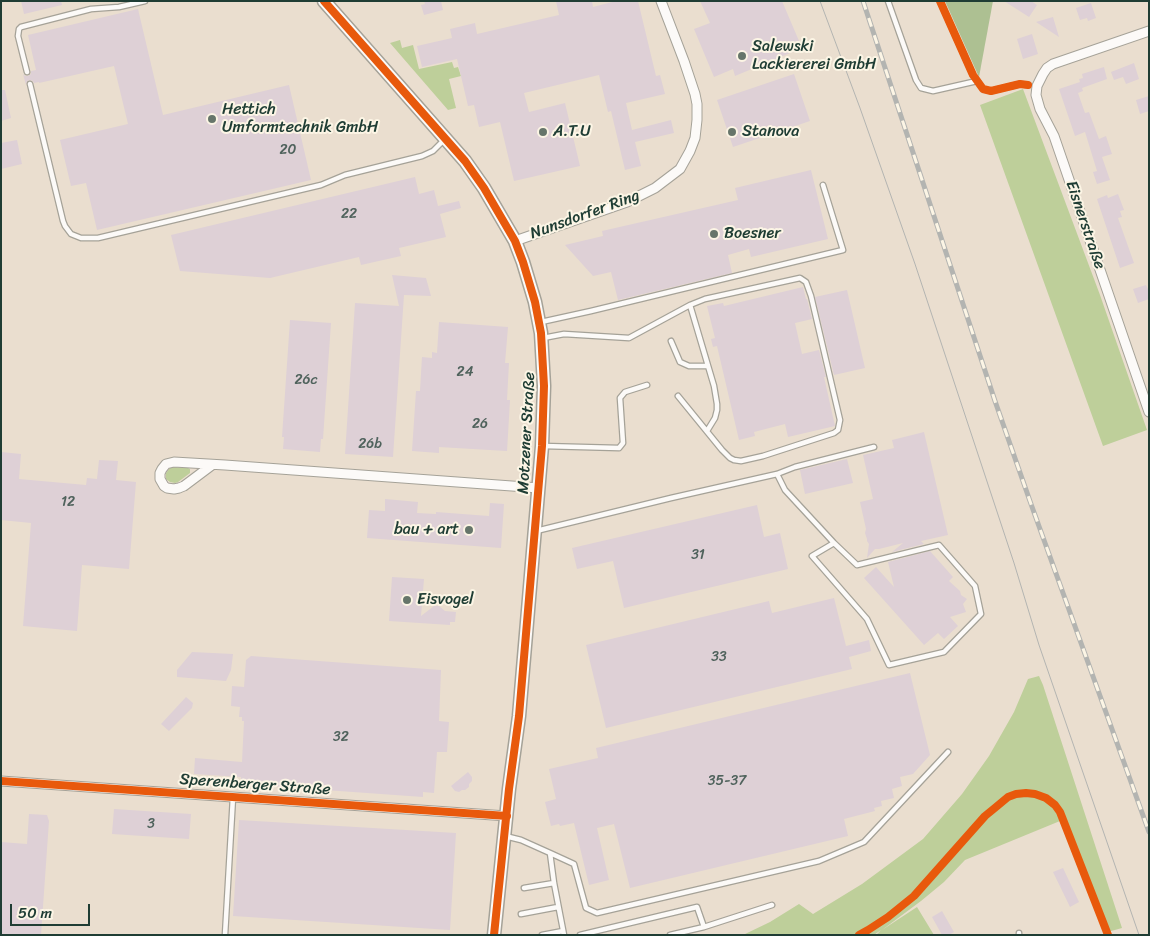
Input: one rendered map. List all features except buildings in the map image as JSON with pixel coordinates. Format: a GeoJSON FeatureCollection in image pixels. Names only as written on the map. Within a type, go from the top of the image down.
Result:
{"type":"FeatureCollection","features":[{"type":"Feature","properties":{"kind":"street","name":"Motzener Straße"},"geometry":{"type":"LineString","coordinates":[[324,1],[465,161],[484,188],[515,241],[531,287],[539,322],[542,339],[544,386],[542,446],[519,708],[494,935]]}},
{"type":"Feature","properties":{"kind":"street","name":"Nunsdorfer Ring"},"geometry":{"type":"LineString","coordinates":[[515,241],[627,202],[655,188],[680,168],[695,138],[697,104],[684,61],[661,1]]}},
{"type":"Feature","properties":{"kind":"street","name":"Eisnerstraße"},"geometry":{"type":"LineString","coordinates":[[1149,31],[1054,64],[1047,68],[1043,74],[1037,86],[1036,95],[1040,109],[1054,136],[1149,412]]}},
{"type":"Feature","properties":{"kind":"street","name":"Motzener Straße"},"geometry":{"type":"LineString","coordinates":[[212,465],[179,488],[167,488],[160,479],[162,468],[169,463],[212,465],[538,488]]}},
{"type":"Feature","properties":{"kind":"street","name":"Sperenberger Straße"},"geometry":{"type":"LineString","coordinates":[[1,781],[507,816]]}},
{"type":"Feature","properties":{"kind":"lane"},"geometry":{"type":"LineString","coordinates":[[27,72],[18,36],[21,27],[91,10],[119,7],[145,1]]}},
{"type":"Feature","properties":{"kind":"lane"},"geometry":{"type":"LineString","coordinates":[[888,1],[916,80],[922,88],[933,90],[977,81]]}},
{"type":"Feature","properties":{"kind":"lane"},"geometry":{"type":"LineString","coordinates":[[940,1],[973,75],[983,89],[991,91],[1020,84],[1028,85]]}},
{"type":"Feature","properties":{"kind":"lane"},"geometry":{"type":"LineString","coordinates":[[30,84],[63,221],[68,230],[76,237],[86,239],[98,238],[312,187],[345,175],[422,156],[433,151],[445,139]]}},
{"type":"Feature","properties":{"kind":"lane"},"geometry":{"type":"LineString","coordinates":[[539,322],[611,307],[843,250],[823,185]]}},
{"type":"Feature","properties":{"kind":"lane"},"geometry":{"type":"LineString","coordinates":[[542,339],[564,334],[630,338],[690,305],[705,299],[800,278],[806,282],[840,420],[838,430],[834,433],[763,456],[734,460],[722,450],[678,396]]}},
{"type":"Feature","properties":{"kind":"lane"},"geometry":{"type":"LineString","coordinates":[[690,305],[714,386],[717,410],[715,418],[707,431]]}},
{"type":"Feature","properties":{"kind":"lane"},"geometry":{"type":"LineString","coordinates":[[671,341],[680,362],[689,366],[708,366]]}},
{"type":"Feature","properties":{"kind":"lane"},"geometry":{"type":"LineString","coordinates":[[542,446],[619,448],[623,443],[620,398],[624,392],[647,385]]}},
{"type":"Feature","properties":{"kind":"lane"},"geometry":{"type":"LineString","coordinates":[[535,532],[777,474],[795,467],[874,447]]}},
{"type":"Feature","properties":{"kind":"lane"},"geometry":{"type":"LineString","coordinates":[[777,474],[785,490],[834,543],[857,564],[940,546],[975,586],[981,614],[944,652],[890,665],[867,619],[812,556],[834,543]]}},
{"type":"Feature","properties":{"kind":"lane"},"geometry":{"type":"LineString","coordinates":[[504,836],[521,840],[574,864],[586,908],[597,913],[819,861],[864,842],[948,752]]}},
{"type":"Feature","properties":{"kind":"lane"},"geometry":{"type":"LineString","coordinates":[[225,935],[233,798]]}},
{"type":"Feature","properties":{"kind":"lane"},"geometry":{"type":"LineString","coordinates":[[542,935],[563,933],[550,853]]}},
{"type":"Feature","properties":{"kind":"lane"},"geometry":{"type":"LineString","coordinates":[[524,888],[554,883]]}},
{"type":"Feature","properties":{"kind":"lane"},"geometry":{"type":"LineString","coordinates":[[670,935],[704,927],[772,904]]}},
{"type":"Feature","properties":{"kind":"lane"},"geometry":{"type":"LineString","coordinates":[[521,914],[558,907]]}},
{"type":"Feature","properties":{"kind":"lane"},"geometry":{"type":"LineString","coordinates":[[580,935],[697,907],[704,927]]}},
{"type":"Feature","properties":{"kind":"green space"},"geometry":{"type":"Polygon","coordinates":[[[945,1],[993,1],[979,77],[945,1]]]}},
{"type":"Feature","properties":{"kind":"green space"},"geometry":{"type":"Polygon","coordinates":[[[400,40],[402,48],[413,45],[419,69],[452,62],[454,68],[458,67],[461,76],[449,79],[456,108],[448,110],[390,43],[400,40]]]}},
{"type":"Feature","properties":{"kind":"green space"},"geometry":{"type":"Polygon","coordinates":[[[1023,89],[1100,295],[1147,430],[1103,446],[980,105],[1023,89]]]}},
{"type":"Feature","properties":{"kind":"green space"},"geometry":{"type":"Polygon","coordinates":[[[173,467],[188,468],[190,473],[178,482],[170,482],[166,479],[166,473],[173,467]]]}},
{"type":"Feature","properties":{"kind":"green space"},"geometry":{"type":"Polygon","coordinates":[[[1039,676],[1122,928],[1104,933],[1060,821],[965,860],[944,882],[882,930],[917,907],[934,935],[876,935],[881,930],[874,935],[743,935],[770,922],[799,904],[813,914],[862,884],[923,839],[962,794],[989,756],[1014,712],[1028,679],[1039,676]]]}},
{"type":"Feature","properties":{"kind":"tram line"},"geometry":{"type":"LineString","coordinates":[[820,1],[915,264],[1014,563],[1039,645],[1139,935]]}},
{"type":"Feature","properties":{"kind":"railway"},"geometry":{"type":"LineString","coordinates":[[863,1],[995,401],[1149,832]]}},
{"type":"Feature","properties":{"kind":"cycle path"},"geometry":{"type":"LineString","coordinates":[[324,1],[465,161],[484,188],[515,241],[535,302],[541,333],[544,386],[542,446],[519,716],[509,789],[494,935]]}},
{"type":"Feature","properties":{"kind":"cycle path"},"geometry":{"type":"LineString","coordinates":[[940,1],[973,75],[983,89],[991,91],[1020,84],[1028,85]]}},
{"type":"Feature","properties":{"kind":"cycle path"},"geometry":{"type":"LineString","coordinates":[[1,781],[507,816]]}},
{"type":"Feature","properties":{"kind":"cycle path"},"geometry":{"type":"LineString","coordinates":[[859,935],[888,917],[914,896],[985,816],[1008,797],[1026,793],[1046,798],[1060,812],[1108,935]]}},
{"type":"Feature","properties":{"kind":"place","name":"Salewski Lackiererei GmbH"},"geometry":{"type":"Point","coordinates":[742,56]}},
{"type":"Feature","properties":{"kind":"place","name":"Hettich Umformtechnik GmbH"},"geometry":{"type":"Point","coordinates":[212,119]}},
{"type":"Feature","properties":{"kind":"place","name":"A.T.U"},"geometry":{"type":"Point","coordinates":[543,132]}},
{"type":"Feature","properties":{"kind":"place","name":"Stanova"},"geometry":{"type":"Point","coordinates":[732,132]}},
{"type":"Feature","properties":{"kind":"place","name":"Boesner"},"geometry":{"type":"Point","coordinates":[714,234]}},
{"type":"Feature","properties":{"kind":"place","name":"bau + art"},"geometry":{"type":"Point","coordinates":[469,530]}},
{"type":"Feature","properties":{"kind":"place","name":"Eisvogel"},"geometry":{"type":"Point","coordinates":[407,600]}}]}
